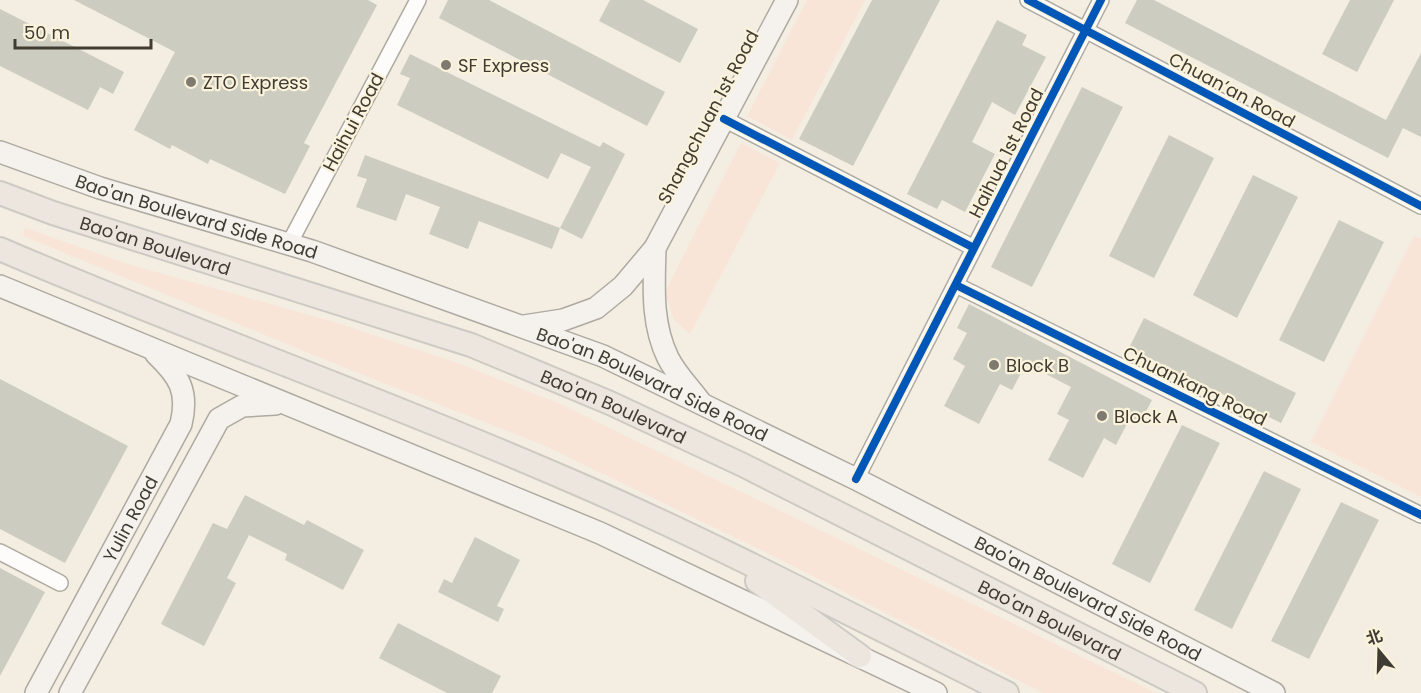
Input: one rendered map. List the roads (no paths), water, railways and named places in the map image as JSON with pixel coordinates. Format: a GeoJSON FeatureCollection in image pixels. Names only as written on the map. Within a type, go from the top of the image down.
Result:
{"type":"FeatureCollection","features":[{"type":"Feature","properties":{"kind":"main road","name":"Shangchuan 1st Road"},"geometry":{"type":"LineString","coordinates":[[520,326],[563,320],[596,308],[623,286],[655,248],[787,0]]}},
{"type":"Feature","properties":{"kind":"main road","name":"Bao'an Boulevard Side Road"},"geometry":{"type":"LineString","coordinates":[[0,152],[100,188],[289,244],[603,356],[856,479],[1274,693]]}},
{"type":"Feature","properties":{"kind":"main road"},"geometry":{"type":"LineString","coordinates":[[0,177],[53,213]]}},
{"type":"Feature","properties":{"kind":"main road","name":"Bao'an Boulevard"},"geometry":{"type":"LineString","coordinates":[[0,193],[53,213],[471,345],[588,394],[743,465],[1195,693]]}},
{"type":"Feature","properties":{"kind":"main road","name":"Shangchuan 1st Road"},"geometry":{"type":"LineString","coordinates":[[655,248],[654,305],[658,334],[669,360],[702,405]]}},
{"type":"Feature","properties":{"kind":"main road"},"geometry":{"type":"LineString","coordinates":[[7,254],[454,431],[572,481],[702,542],[1007,693]]}},
{"type":"Feature","properties":{"kind":"main road"},"geometry":{"type":"LineString","coordinates":[[0,286],[281,404],[600,533],[936,693]]}},
{"type":"Feature","properties":{"kind":"main road","name":"Yulin Road"},"geometry":{"type":"LineString","coordinates":[[36,693],[181,423],[186,404],[182,388],[174,372],[149,348]]}},
{"type":"Feature","properties":{"kind":"main road","name":"Yulin Road"},"geometry":{"type":"LineString","coordinates":[[70,693],[219,419],[236,408],[251,404],[281,404]]}},
{"type":"Feature","properties":{"kind":"main road"},"geometry":{"type":"LineString","coordinates":[[702,542],[860,656]]}},
{"type":"Feature","properties":{"kind":"street","name":"Haihui Road"},"geometry":{"type":"LineString","coordinates":[[289,244],[418,0]]}},
{"type":"Feature","properties":{"kind":"street","name":"Chuan’an Road"},"geometry":{"type":"LineString","coordinates":[[1028,0],[1421,206]]}},
{"type":"Feature","properties":{"kind":"street","name":"Haihua 1st Road"},"geometry":{"type":"LineString","coordinates":[[856,479],[1101,0]]}},
{"type":"Feature","properties":{"kind":"street"},"geometry":{"type":"LineString","coordinates":[[724,119],[974,248]]}},
{"type":"Feature","properties":{"kind":"street","name":"Chuankang Road"},"geometry":{"type":"LineString","coordinates":[[956,285],[1421,515]]}},
{"type":"Feature","properties":{"kind":"street"},"geometry":{"type":"LineString","coordinates":[[0,552],[60,583]]}},
{"type":"Feature","properties":{"kind":"place","name":"SF Express"},"geometry":{"type":"Point","coordinates":[446,65]}},
{"type":"Feature","properties":{"kind":"place","name":"ZTO Express"},"geometry":{"type":"Point","coordinates":[191,82]}},
{"type":"Feature","properties":{"kind":"place","name":"Block B"},"geometry":{"type":"Point","coordinates":[994,365]}},
{"type":"Feature","properties":{"kind":"place","name":"Block A"},"geometry":{"type":"Point","coordinates":[1102,416]}}]}
